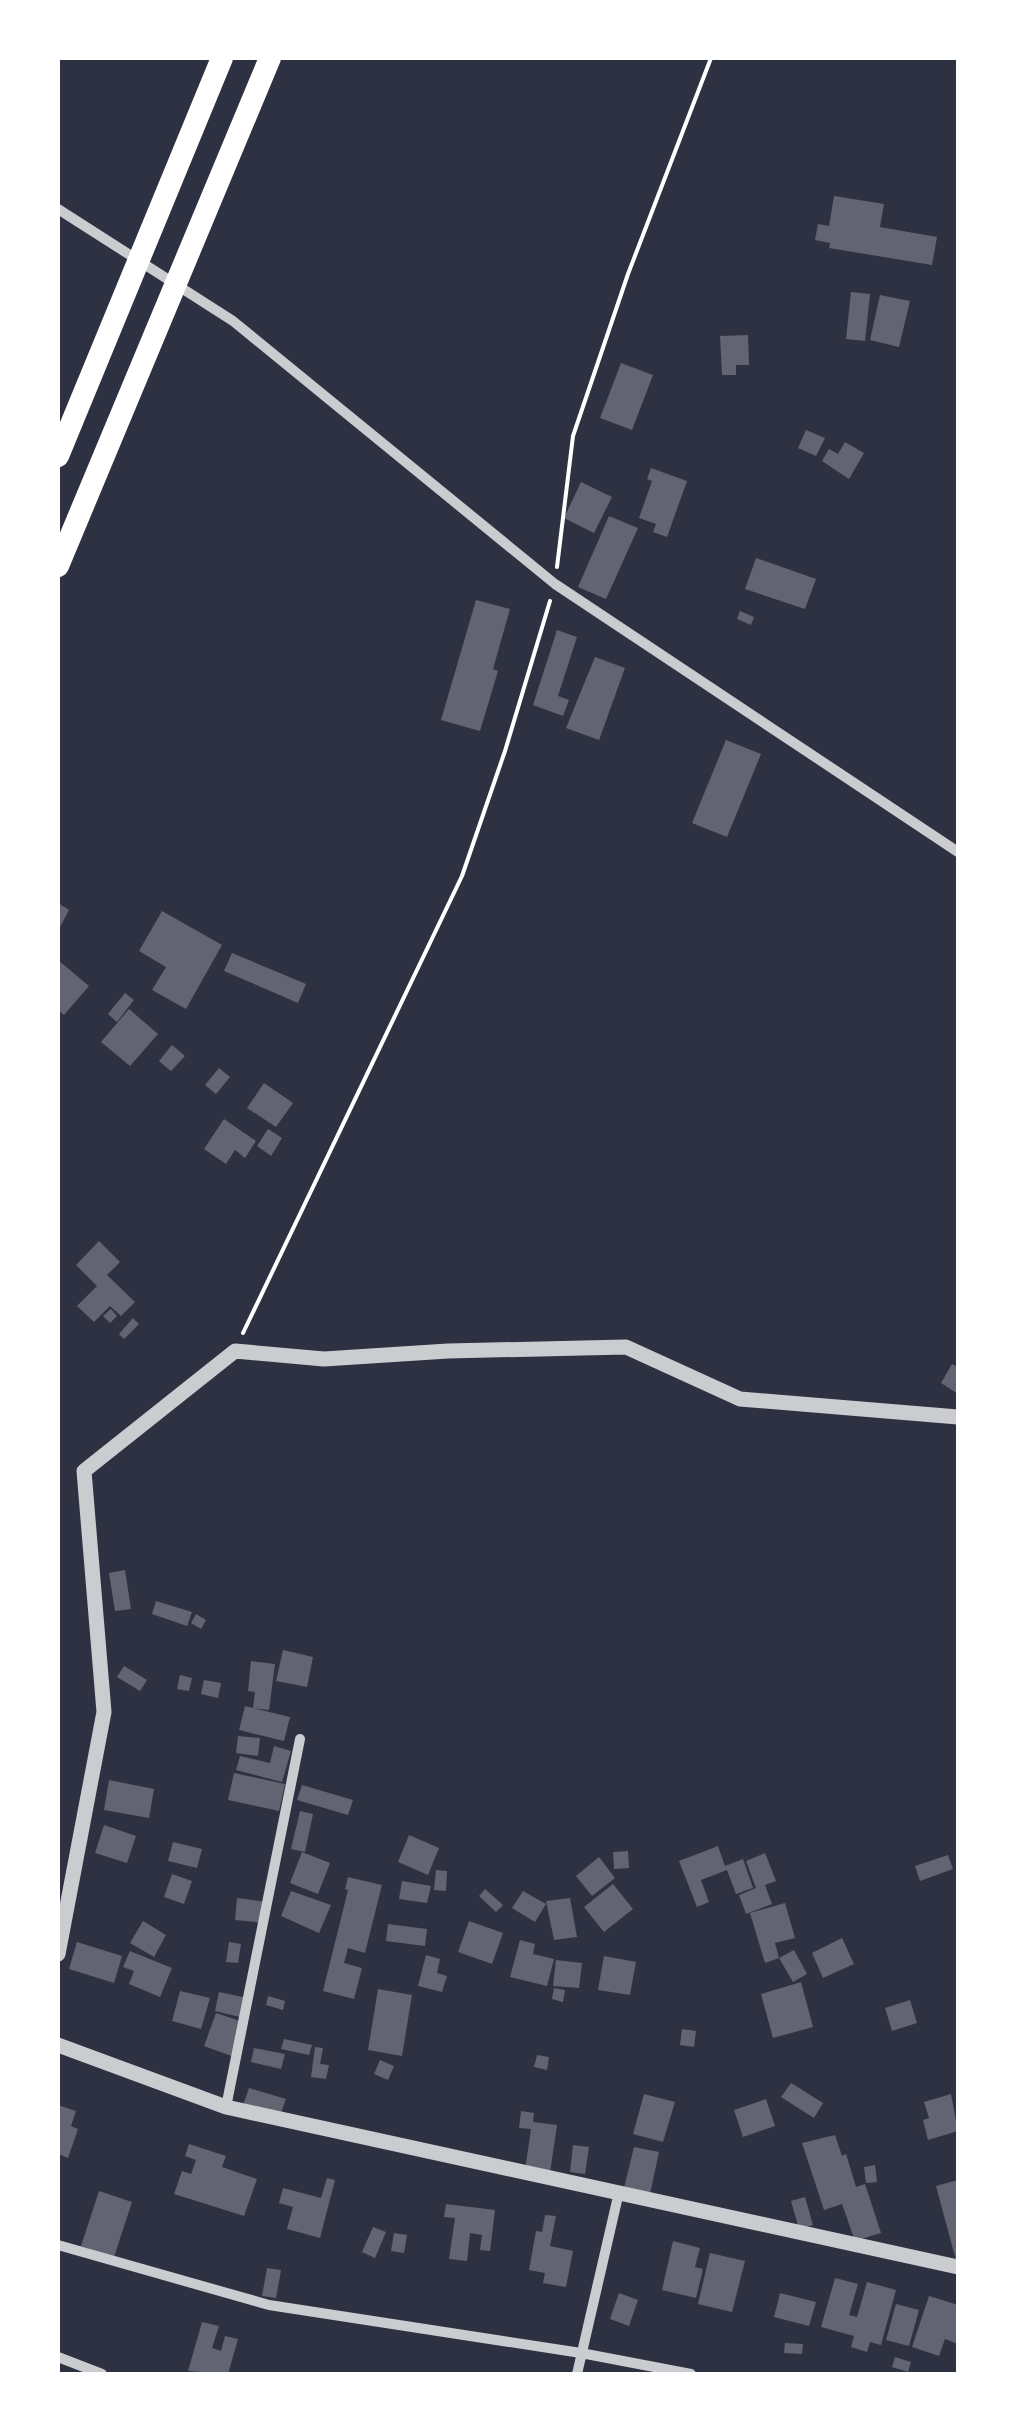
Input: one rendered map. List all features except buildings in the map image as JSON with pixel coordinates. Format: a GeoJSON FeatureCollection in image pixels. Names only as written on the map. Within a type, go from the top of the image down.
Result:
{"type":"FeatureCollection","features":[{"type":"Feature","properties":{"kind":"highway"},"geometry":{"type":"LineString","coordinates":[[58,456],[222,58]]}},
{"type":"Feature","properties":{"kind":"highway"},"geometry":{"type":"LineString","coordinates":[[58,566],[270,58]]}},
{"type":"Feature","properties":{"kind":"street"},"geometry":{"type":"LineString","coordinates":[[58,209],[232,321],[556,584],[958,852]]}},
{"type":"Feature","properties":{"kind":"street"},"geometry":{"type":"LineString","coordinates":[[58,1954],[104,1712],[84,1470],[235,1350],[324,1359],[448,1350],[626,1347],[740,1400],[958,1417]]}},
{"type":"Feature","properties":{"kind":"street"},"geometry":{"type":"LineString","coordinates":[[226,2108],[300,1739]]}},
{"type":"Feature","properties":{"kind":"street"},"geometry":{"type":"LineString","coordinates":[[58,2046],[226,2108],[958,2267]]}},
{"type":"Feature","properties":{"kind":"street"},"geometry":{"type":"LineString","coordinates":[[577,2374],[620,2192]]}},
{"type":"Feature","properties":{"kind":"street"},"geometry":{"type":"LineString","coordinates":[[58,2245],[269,2306],[581,2353],[691,2374]]}},
{"type":"Feature","properties":{"kind":"street"},"geometry":{"type":"LineString","coordinates":[[58,2358],[102,2374]]}},
{"type":"Feature","properties":{"kind":"path"},"geometry":{"type":"LineString","coordinates":[[235,1350],[462,876],[556,584],[573,436],[628,274],[711,58]]}}]}
